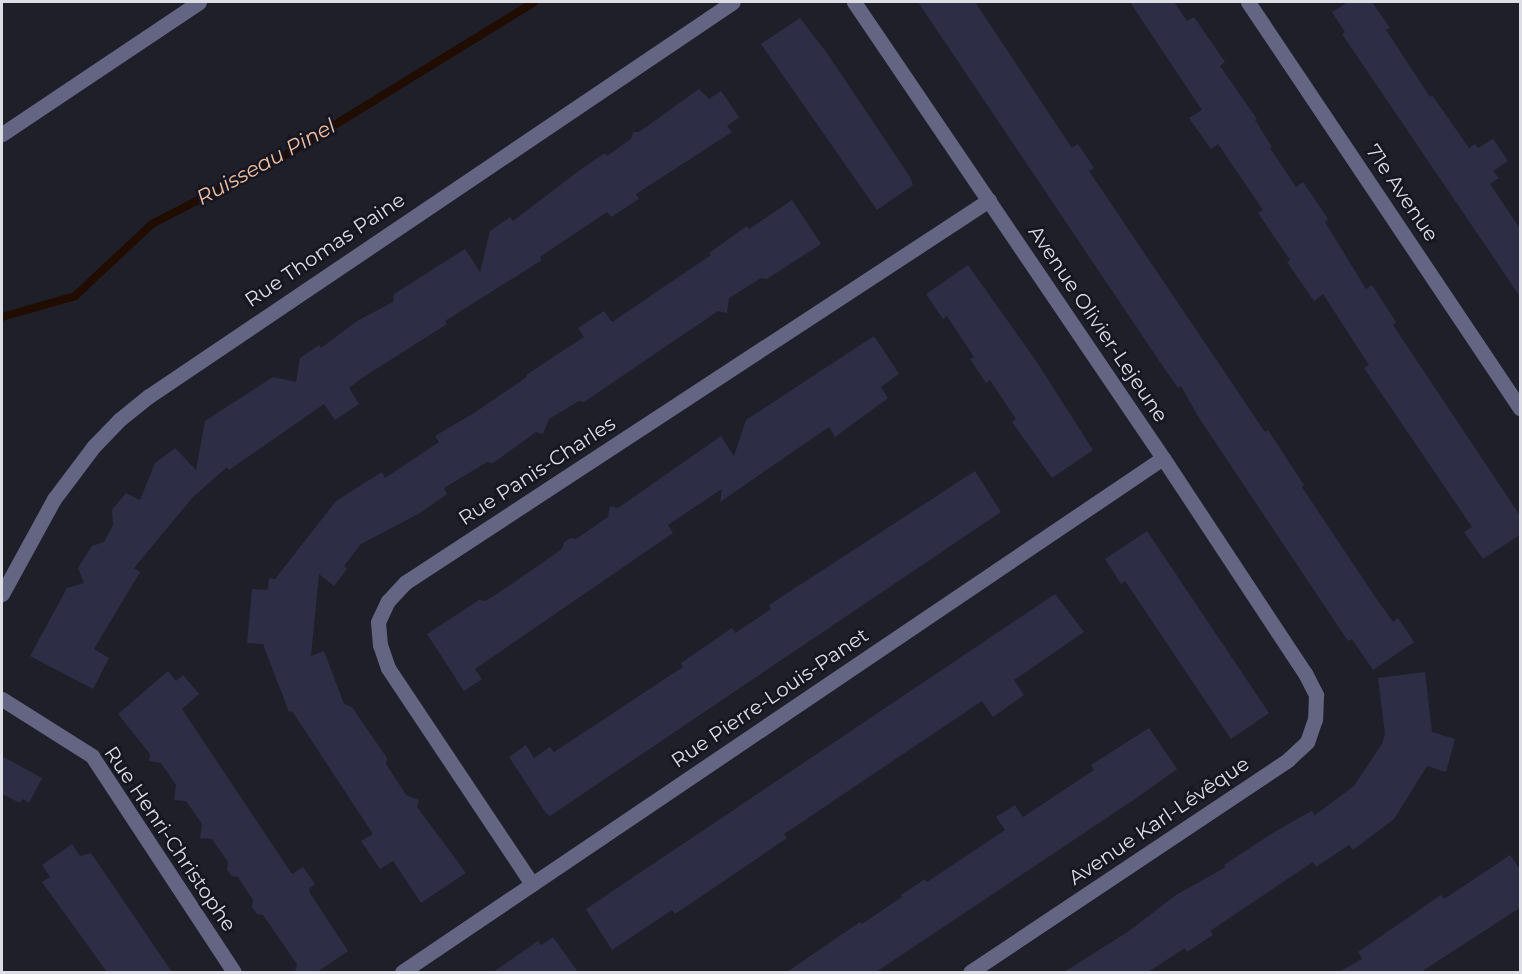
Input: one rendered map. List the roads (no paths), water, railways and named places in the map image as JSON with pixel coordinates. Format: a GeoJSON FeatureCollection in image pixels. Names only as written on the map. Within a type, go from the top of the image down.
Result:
{"type":"FeatureCollection","features":[{"type":"Feature","properties":{"kind":"street"},"geometry":{"type":"LineString","coordinates":[[171,21],[193,2]]}},
{"type":"Feature","properties":{"kind":"street"},"geometry":{"type":"LineString","coordinates":[[2,134],[199,2]]}},
{"type":"Feature","properties":{"kind":"street","name":"Rue Thomas Paine"},"geometry":{"type":"LineString","coordinates":[[2,594],[54,500],[94,446],[119,420],[149,396],[733,2]]}},
{"type":"Feature","properties":{"kind":"street","name":"Avenue Olivier-Lejeune"},"geometry":{"type":"LineString","coordinates":[[854,2],[1163,458],[1305,673]]}},
{"type":"Feature","properties":{"kind":"street","name":"71e Avenue"},"geometry":{"type":"LineString","coordinates":[[1248,2],[1521,408]]}},
{"type":"Feature","properties":{"kind":"street","name":"Rue Panis-Charles"},"geometry":{"type":"LineString","coordinates":[[531,884],[388,668],[380,645],[378,622],[388,601],[406,582],[989,200]]}},
{"type":"Feature","properties":{"kind":"street","name":"Rue Pierre-Louis-Panet"},"geometry":{"type":"LineString","coordinates":[[402,972],[1163,458]]}},
{"type":"Feature","properties":{"kind":"street","name":"Avenue Karl-Lévêque"},"geometry":{"type":"LineString","coordinates":[[970,972],[1288,760],[1307,742],[1315,719],[1316,695],[1305,673]]}},
{"type":"Feature","properties":{"kind":"street","name":"Rue Henri-Christophe"},"geometry":{"type":"LineString","coordinates":[[2,699],[92,756],[234,972]]}},
{"type":"Feature","properties":{"kind":"waterway","name":"Ruisseau Pinel"},"geometry":{"type":"LineString","coordinates":[[2,317],[75,296],[152,224],[289,153],[534,2]]}}]}
